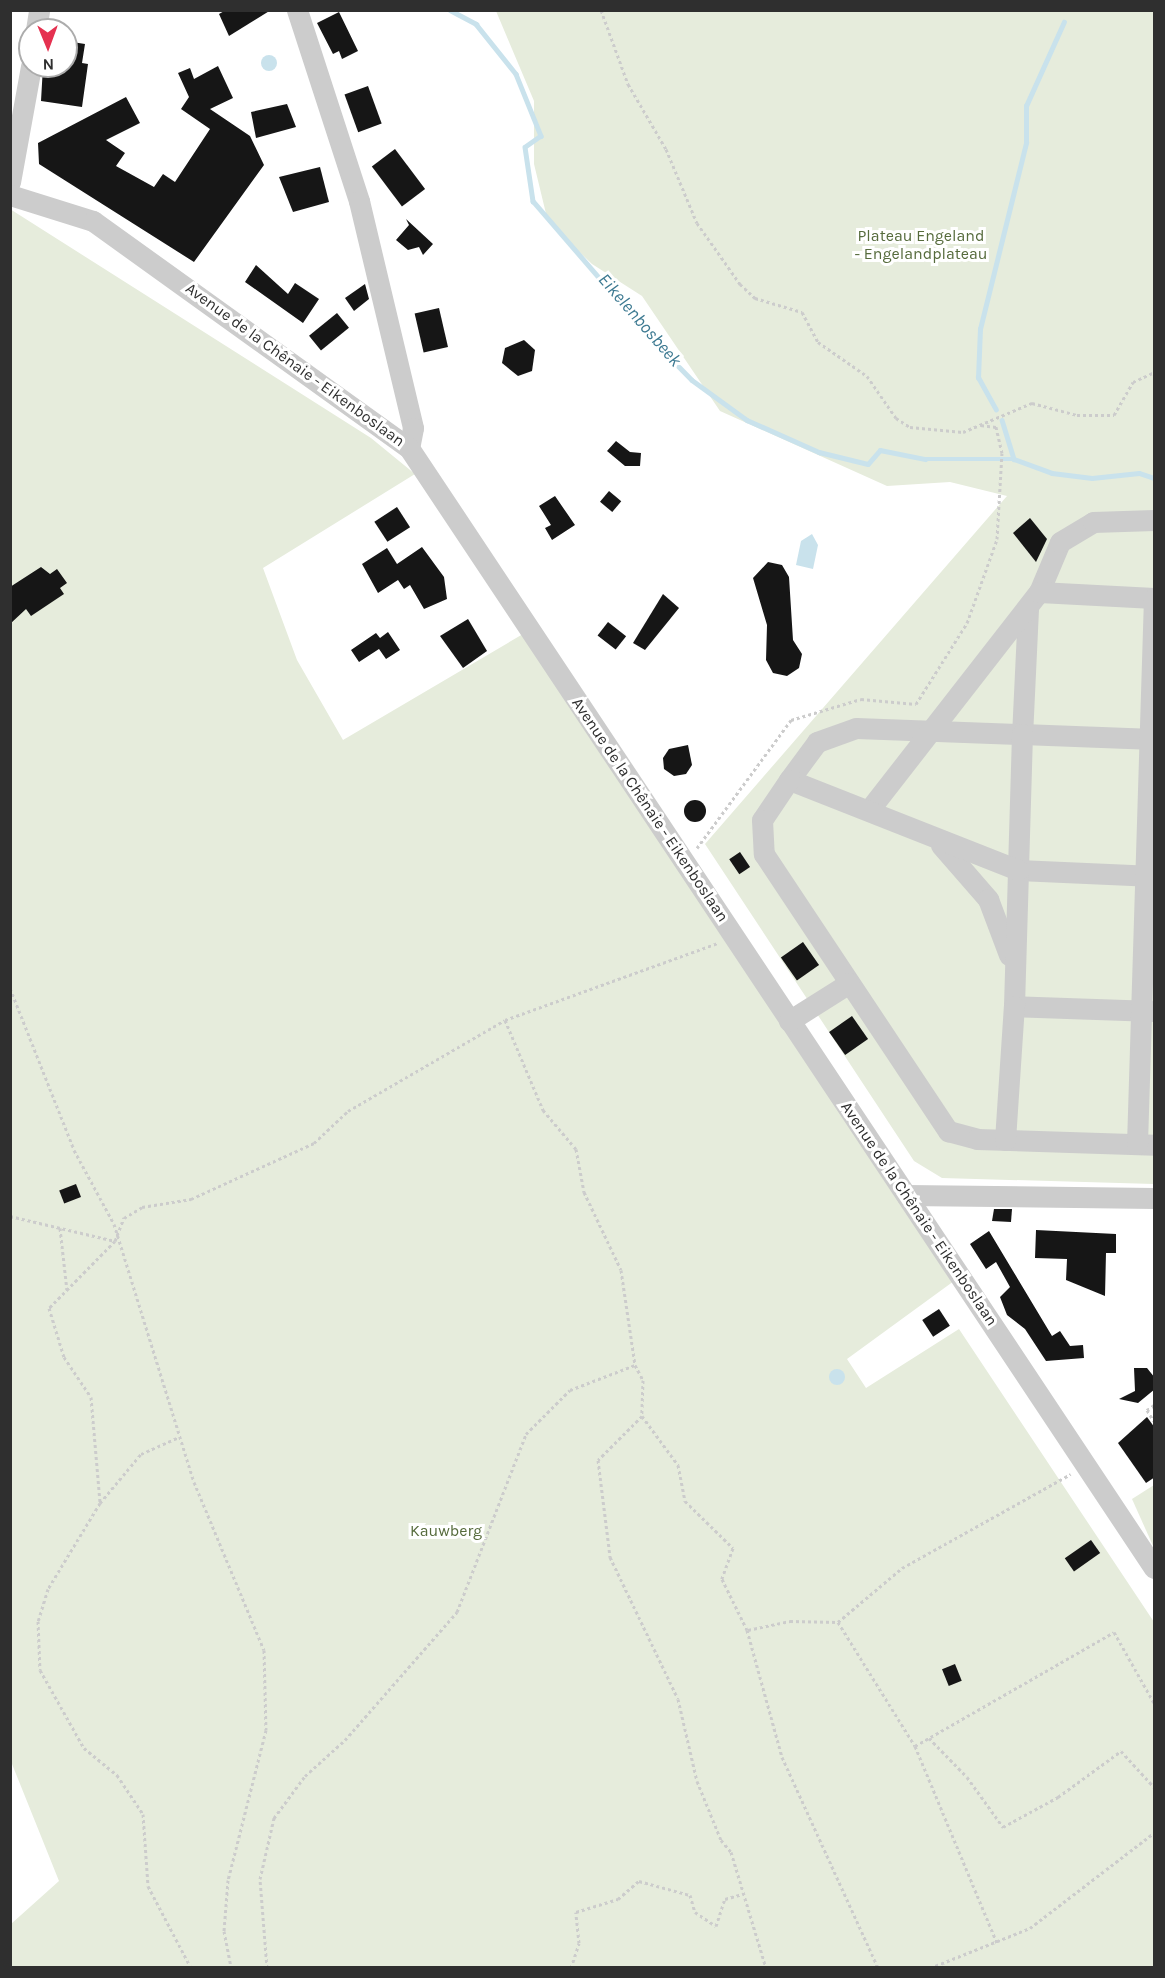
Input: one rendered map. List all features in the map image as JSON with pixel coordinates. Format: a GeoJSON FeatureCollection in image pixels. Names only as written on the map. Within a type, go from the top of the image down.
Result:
{"type":"FeatureCollection","features":[{"type":"Feature","properties":{"kind":"street"},"geometry":{"type":"LineString","coordinates":[[297,10],[359,201],[413,428],[409,448]]}},
{"type":"Feature","properties":{"kind":"street"},"geometry":{"type":"LineString","coordinates":[[10,182],[14,145],[28,78]]}},
{"type":"Feature","properties":{"kind":"street","name":"Avenue de la Chênaie - Eikenboslaan"},"geometry":{"type":"LineString","coordinates":[[10,195],[93,221],[409,448],[1155,1568]]}},
{"type":"Feature","properties":{"kind":"street"},"geometry":{"type":"LineString","coordinates":[[869,810],[1033,601],[1060,542],[1093,522],[1155,520]]}},
{"type":"Feature","properties":{"kind":"street"},"geometry":{"type":"LineString","coordinates":[[1033,601],[1154,598],[1151,876],[1146,1145],[963,1138],[948,1131],[760,844],[762,820],[817,742],[834,733],[856,728],[1152,739]]}},
{"type":"Feature","properties":{"kind":"street"},"geometry":{"type":"LineString","coordinates":[[1005,1140],[1014,1006],[1022,734],[1033,601]]}},
{"type":"Feature","properties":{"kind":"street"},"geometry":{"type":"LineString","coordinates":[[789,780],[869,810],[939,842],[1018,870],[1151,876]]}},
{"type":"Feature","properties":{"kind":"street"},"geometry":{"type":"LineString","coordinates":[[939,842],[988,899],[1014,973]]}},
{"type":"Feature","properties":{"kind":"street"},"geometry":{"type":"LineString","coordinates":[[789,1021],[849,983]]}},
{"type":"Feature","properties":{"kind":"street"},"geometry":{"type":"LineString","coordinates":[[1014,1006],[1148,1011]]}},
{"type":"Feature","properties":{"kind":"street"},"geometry":{"type":"LineString","coordinates":[[906,1195],[1155,1198]]}},
{"type":"Feature","properties":{"kind":"path"},"geometry":{"type":"LineString","coordinates":[[601,10],[628,84],[666,149],[697,223],[740,284],[755,298],[802,312],[818,342],[867,376],[896,418],[910,428],[942,434],[977,425],[1032,403],[1077,416],[1114,415],[1133,382],[1155,372]]}},
{"type":"Feature","properties":{"kind":"path"},"geometry":{"type":"LineString","coordinates":[[686,864],[791,720],[861,699],[916,704],[975,602],[997,539],[1002,453],[996,426],[977,425]]}},
{"type":"Feature","properties":{"kind":"path"},"geometry":{"type":"LineString","coordinates":[[100,1503],[91,1397],[64,1357],[49,1308],[115,1241],[124,1218],[142,1207],[191,1199],[314,1143],[348,1111],[505,1020],[734,937]]}},
{"type":"Feature","properties":{"kind":"path"},"geometry":{"type":"LineString","coordinates":[[10,988],[74,1150],[114,1224],[115,1241],[179,1437],[264,1650],[266,1730],[228,1880],[224,1931],[231,1968]]}},
{"type":"Feature","properties":{"kind":"path"},"geometry":{"type":"LineString","coordinates":[[505,1020],[543,1110],[576,1149],[584,1192],[621,1270],[635,1365],[642,1380],[642,1416],[678,1465],[685,1501],[733,1548],[722,1579],[747,1630],[782,1757],[878,1968]]}},
{"type":"Feature","properties":{"kind":"path"},"geometry":{"type":"LineString","coordinates":[[10,1216],[115,1241]]}},
{"type":"Feature","properties":{"kind":"path"},"geometry":{"type":"LineString","coordinates":[[60,1228],[68,1290]]}},
{"type":"Feature","properties":{"kind":"path"},"geometry":{"type":"LineString","coordinates":[[267,1968],[260,1879],[274,1818],[305,1776],[345,1740],[457,1612],[533,1425],[570,1390],[635,1365]]}},
{"type":"Feature","properties":{"kind":"path"},"geometry":{"type":"LineString","coordinates":[[1155,1405],[1147,1410],[1155,1421]]}},
{"type":"Feature","properties":{"kind":"path"},"geometry":{"type":"LineString","coordinates":[[642,1416],[598,1460],[610,1557],[678,1699],[697,1781],[721,1840],[731,1852],[766,1968]]}},
{"type":"Feature","properties":{"kind":"path"},"geometry":{"type":"LineString","coordinates":[[179,1437],[141,1454],[100,1503],[48,1589],[38,1621],[40,1670],[84,1748],[117,1775],[143,1814],[148,1886],[190,1968]]}},
{"type":"Feature","properties":{"kind":"path"},"geometry":{"type":"LineString","coordinates":[[747,1630],[790,1621],[838,1622],[902,1568],[1028,1503],[1087,1464]]}},
{"type":"Feature","properties":{"kind":"path"},"geometry":{"type":"LineString","coordinates":[[838,1622],[915,1746],[997,1943]]}},
{"type":"Feature","properties":{"kind":"path"},"geometry":{"type":"LineString","coordinates":[[915,1746],[1114,1632],[1155,1702]]}},
{"type":"Feature","properties":{"kind":"path"},"geometry":{"type":"LineString","coordinates":[[928,1738],[967,1777],[1003,1827],[1058,1797],[1121,1750],[1155,1786]]}},
{"type":"Feature","properties":{"kind":"path"},"geometry":{"type":"LineString","coordinates":[[930,1968],[1030,1929],[1155,1833]]}},
{"type":"Feature","properties":{"kind":"path"},"geometry":{"type":"LineString","coordinates":[[571,1968],[579,1943],[576,1912],[618,1899],[639,1881],[690,1895],[695,1912],[716,1926],[725,1899],[743,1894]]}},
{"type":"Feature","properties":{"kind":"green space","name":"Plateau Engeland - Engelandplateau"},"geometry":{"type":"Polygon","coordinates":[[[496,11],[1154,11],[1154,1184],[942,1178],[914,1161],[705,844],[1007,496],[950,482],[887,486],[720,411],[642,296],[592,264],[548,222],[534,164],[534,101],[496,11]]]}},
{"type":"Feature","properties":{"kind":"green space","name":"Kauwberg"},"geometry":{"type":"Polygon","coordinates":[[[10,209],[371,438],[415,474],[263,568],[297,660],[343,740],[523,634],[954,1281],[847,1359],[866,1388],[959,1329],[1154,1622],[1154,1967],[11,1967],[11,1924],[59,1881],[10,1759],[10,209]]]}},
{"type":"Feature","properties":{"kind":"green space"},"geometry":{"type":"Polygon","coordinates":[[[1154,1485],[1154,1548],[1132,1499],[1154,1485]]]}},
{"type":"Feature","properties":{"kind":"water"},"geometry":{"type":"Polygon","coordinates":[[[269,55],[275,57],[277,63],[275,69],[269,71],[263,69],[261,63],[263,57],[269,55]]]}},
{"type":"Feature","properties":{"kind":"water"},"geometry":{"type":"Polygon","coordinates":[[[812,534],[818,545],[813,569],[796,565],[801,541],[812,534]]]}},
{"type":"Feature","properties":{"kind":"water"},"geometry":{"type":"Polygon","coordinates":[[[837,1369],[843,1371],[845,1377],[843,1383],[837,1385],[831,1383],[829,1377],[831,1371],[837,1369]]]}},
{"type":"Feature","properties":{"kind":"building"},"geometry":{"type":"Polygon","coordinates":[[[226,10],[271,10],[229,36],[219,14],[226,10]]]}},
{"type":"Feature","properties":{"kind":"building"},"geometry":{"type":"Polygon","coordinates":[[[339,12],[358,51],[342,59],[339,51],[333,54],[317,23],[339,12]]]}},
{"type":"Feature","properties":{"kind":"building"},"geometry":{"type":"Polygon","coordinates":[[[78,43],[85,44],[82,63],[88,64],[82,107],[41,101],[42,78],[78,78],[78,43]]]}},
{"type":"Feature","properties":{"kind":"building"},"geometry":{"type":"Polygon","coordinates":[[[218,66],[233,98],[210,109],[250,136],[264,165],[194,262],[39,164],[38,143],[126,97],[140,123],[106,140],[125,153],[116,166],[154,187],[163,174],[175,182],[210,129],[181,109],[189,97],[178,73],[190,68],[194,79],[218,66]]]}},
{"type":"Feature","properties":{"kind":"building"},"geometry":{"type":"Polygon","coordinates":[[[368,86],[382,124],[358,132],[345,95],[368,86]]]}},
{"type":"Feature","properties":{"kind":"building"},"geometry":{"type":"Polygon","coordinates":[[[287,104],[296,127],[256,138],[251,112],[287,104]]]}},
{"type":"Feature","properties":{"kind":"building"},"geometry":{"type":"Polygon","coordinates":[[[395,149],[425,189],[402,206],[372,166],[395,149]]]}},
{"type":"Feature","properties":{"kind":"building"},"geometry":{"type":"Polygon","coordinates":[[[320,167],[329,202],[293,212],[279,177],[320,167]]]}},
{"type":"Feature","properties":{"kind":"building"},"geometry":{"type":"Polygon","coordinates":[[[406,219],[433,244],[423,255],[419,247],[408,250],[396,240],[409,225],[406,219]]]}},
{"type":"Feature","properties":{"kind":"building"},"geometry":{"type":"Polygon","coordinates":[[[256,265],[288,294],[295,283],[319,299],[303,323],[245,282],[256,265]]]}},
{"type":"Feature","properties":{"kind":"building"},"geometry":{"type":"Polygon","coordinates":[[[365,284],[369,299],[354,311],[345,298],[365,284]]]}},
{"type":"Feature","properties":{"kind":"building"},"geometry":{"type":"Polygon","coordinates":[[[439,308],[448,347],[424,353],[415,314],[439,308]]]}},
{"type":"Feature","properties":{"kind":"building"},"geometry":{"type":"Polygon","coordinates":[[[337,313],[349,328],[321,350],[309,336],[337,313]]]}},
{"type":"Feature","properties":{"kind":"building"},"geometry":{"type":"Polygon","coordinates":[[[524,340],[535,350],[532,371],[518,376],[502,363],[505,348],[524,340]]]}},
{"type":"Feature","properties":{"kind":"building"},"geometry":{"type":"Polygon","coordinates":[[[616,441],[630,452],[641,453],[640,466],[625,466],[607,451],[616,441]]]}},
{"type":"Feature","properties":{"kind":"building"},"geometry":{"type":"Polygon","coordinates":[[[609,491],[621,501],[612,512],[600,502],[609,491]]]}},
{"type":"Feature","properties":{"kind":"building"},"geometry":{"type":"Polygon","coordinates":[[[555,496],[575,525],[552,540],[545,528],[551,525],[539,506],[555,496]]]}},
{"type":"Feature","properties":{"kind":"building"},"geometry":{"type":"Polygon","coordinates":[[[397,507],[410,527],[387,542],[374,522],[397,507]]]}},
{"type":"Feature","properties":{"kind":"building"},"geometry":{"type":"Polygon","coordinates":[[[1030,518],[1047,539],[1036,562],[1013,533],[1030,518]]]}},
{"type":"Feature","properties":{"kind":"building"},"geometry":{"type":"Polygon","coordinates":[[[422,547],[444,577],[447,599],[424,609],[410,585],[404,589],[398,580],[378,593],[362,564],[387,548],[397,564],[422,547]]]}},
{"type":"Feature","properties":{"kind":"building"},"geometry":{"type":"Polygon","coordinates":[[[768,562],[782,565],[789,577],[793,640],[802,654],[799,668],[787,676],[773,673],[766,660],[767,625],[753,578],[768,562]]]}},
{"type":"Feature","properties":{"kind":"building"},"geometry":{"type":"Polygon","coordinates":[[[41,567],[50,574],[57,569],[67,583],[60,588],[64,594],[31,616],[26,609],[10,624],[10,587],[41,567]]]}},
{"type":"Feature","properties":{"kind":"building"},"geometry":{"type":"Polygon","coordinates":[[[663,594],[679,608],[645,650],[633,643],[663,594]]]}},
{"type":"Feature","properties":{"kind":"building"},"geometry":{"type":"Polygon","coordinates":[[[468,619],[487,651],[463,668],[440,636],[468,619]]]}},
{"type":"Feature","properties":{"kind":"building"},"geometry":{"type":"Polygon","coordinates":[[[608,622],[626,636],[616,650],[598,635],[608,622]]]}},
{"type":"Feature","properties":{"kind":"building"},"geometry":{"type":"Polygon","coordinates":[[[388,632],[400,650],[386,659],[379,649],[359,662],[351,650],[376,633],[380,638],[388,632]]]}},
{"type":"Feature","properties":{"kind":"building"},"geometry":{"type":"Polygon","coordinates":[[[688,745],[692,765],[686,774],[674,776],[664,769],[663,758],[669,749],[688,745]]]}},
{"type":"Feature","properties":{"kind":"building"},"geometry":{"type":"Polygon","coordinates":[[[695,800],[703,803],[706,811],[703,819],[695,822],[687,819],[684,811],[687,803],[695,800]]]}},
{"type":"Feature","properties":{"kind":"building"},"geometry":{"type":"Polygon","coordinates":[[[740,852],[750,867],[739,874],[729,859],[740,852]]]}},
{"type":"Feature","properties":{"kind":"building"},"geometry":{"type":"Polygon","coordinates":[[[803,942],[819,965],[797,980],[781,957],[803,942]]]}},
{"type":"Feature","properties":{"kind":"building"},"geometry":{"type":"Polygon","coordinates":[[[852,1016],[868,1039],[845,1055],[829,1032],[852,1016]]]}},
{"type":"Feature","properties":{"kind":"building"},"geometry":{"type":"Polygon","coordinates":[[[76,1184],[81,1197],[64,1204],[59,1190],[76,1184]]]}},
{"type":"Feature","properties":{"kind":"building"},"geometry":{"type":"Polygon","coordinates":[[[994,1209],[1012,1209],[1011,1222],[992,1221],[994,1209]]]}},
{"type":"Feature","properties":{"kind":"building"},"geometry":{"type":"Polygon","coordinates":[[[1036,1230],[1116,1234],[1116,1253],[1106,1253],[1105,1296],[1066,1280],[1067,1259],[1035,1258],[1036,1230]]]}},
{"type":"Feature","properties":{"kind":"building"},"geometry":{"type":"Polygon","coordinates":[[[989,1231],[1052,1336],[1060,1331],[1070,1346],[1083,1345],[1084,1358],[1046,1361],[1025,1329],[1007,1315],[1000,1297],[1010,1287],[996,1262],[986,1269],[970,1244],[989,1231]]]}},
{"type":"Feature","properties":{"kind":"building"},"geometry":{"type":"Polygon","coordinates":[[[939,1309],[950,1326],[933,1337],[922,1320],[939,1309]]]}},
{"type":"Feature","properties":{"kind":"building"},"geometry":{"type":"Polygon","coordinates":[[[1134,1368],[1147,1368],[1155,1378],[1155,1389],[1138,1403],[1119,1399],[1135,1391],[1134,1368]]]}},
{"type":"Feature","properties":{"kind":"building"},"geometry":{"type":"Polygon","coordinates":[[[1147,1417],[1155,1428],[1155,1477],[1146,1483],[1118,1443],[1147,1417]]]}},
{"type":"Feature","properties":{"kind":"building"},"geometry":{"type":"Polygon","coordinates":[[[1091,1540],[1100,1553],[1074,1571],[1065,1558],[1091,1540]]]}},
{"type":"Feature","properties":{"kind":"building"},"geometry":{"type":"Polygon","coordinates":[[[955,1664],[962,1681],[949,1686],[942,1669],[955,1664]]]}},
{"type":"Feature","properties":{"kind":"waterway","name":"Eikelenbosbeek"},"geometry":{"type":"LineString","coordinates":[[450,10],[476,24],[516,74],[541,136],[525,147],[533,201],[654,341],[692,380],[747,420],[819,452],[868,464],[880,450],[925,459],[1014,459],[1052,473],[1092,478],[1139,473],[1154,478]]}},
{"type":"Feature","properties":{"kind":"waterway","name":"Eikelenbosbeek"},"geometry":{"type":"LineString","coordinates":[[996,410],[978,378],[980,329],[1026,143],[1026,106],[1064,22]]}},
{"type":"Feature","properties":{"kind":"waterway","name":"Eikelenbosbeek"},"geometry":{"type":"LineString","coordinates":[[1002,420],[1014,459]]}}]}
